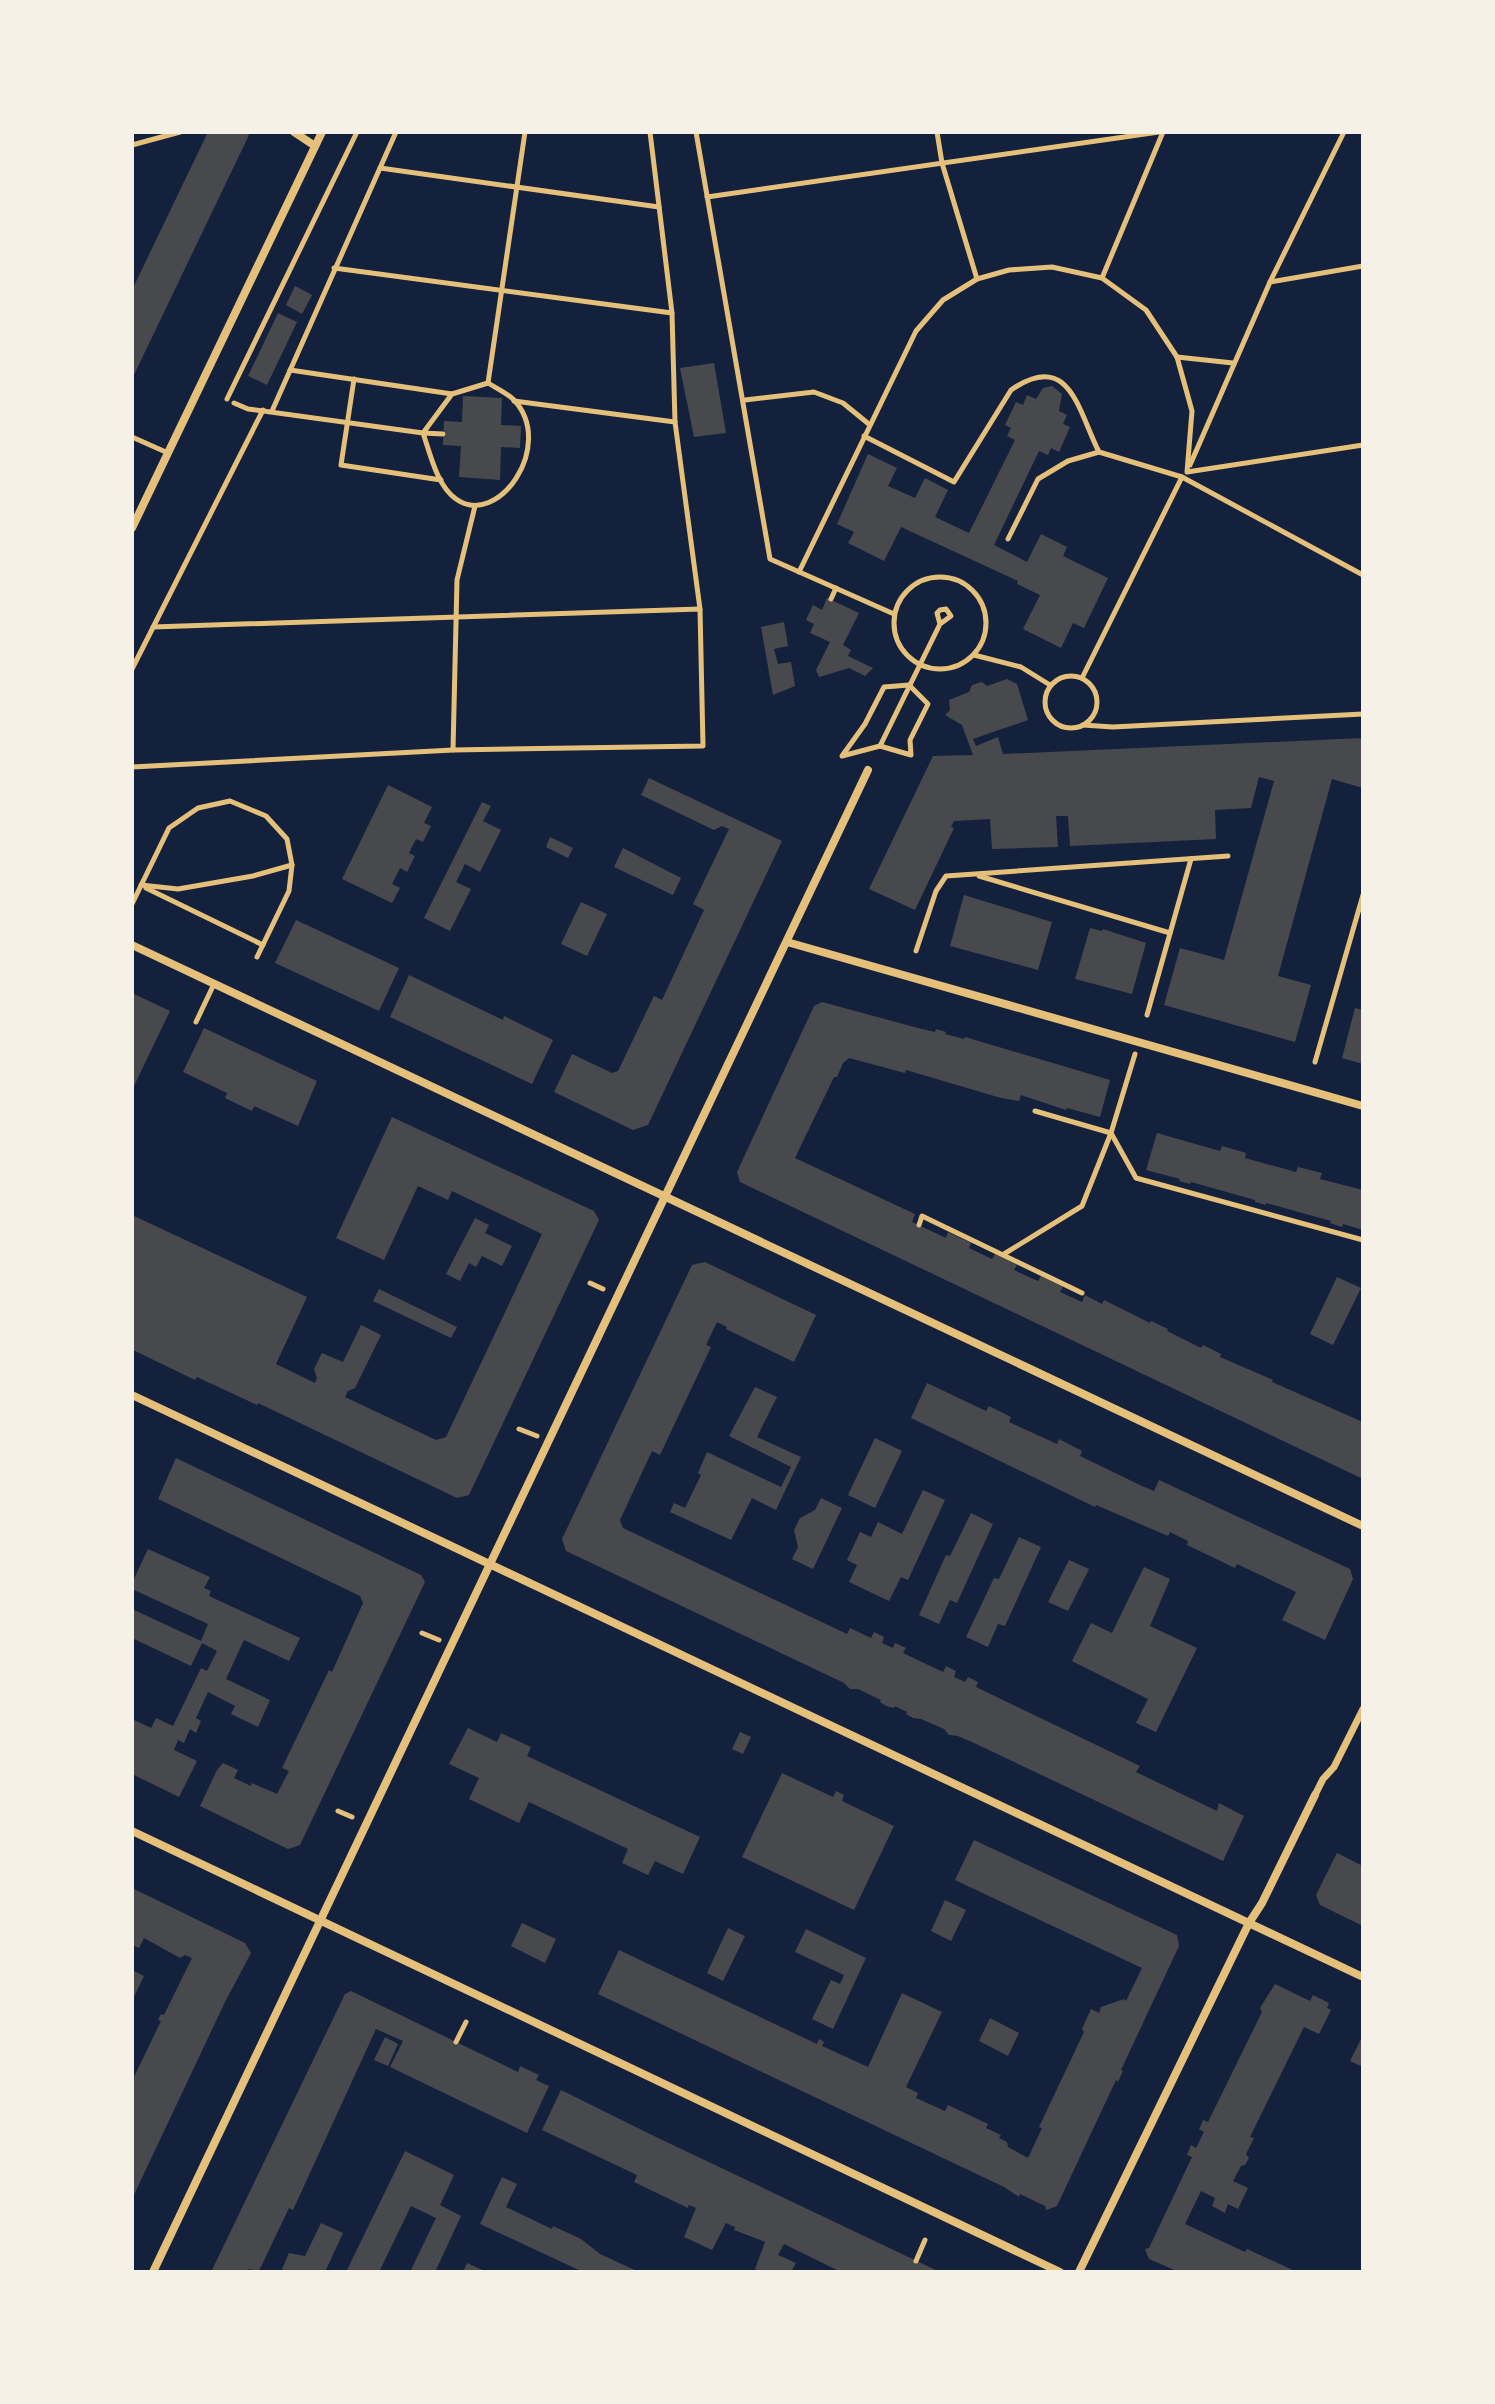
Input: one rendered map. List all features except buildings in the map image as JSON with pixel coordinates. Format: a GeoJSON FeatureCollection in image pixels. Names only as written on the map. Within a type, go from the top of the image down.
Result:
{"type":"FeatureCollection","features":[{"type":"Feature","properties":{"kind":"street"},"geometry":{"type":"LineString","coordinates":[[294,132],[315,146]]}},
{"type":"Feature","properties":{"kind":"street"},"geometry":{"type":"LineString","coordinates":[[132,528],[322,132]]}},
{"type":"Feature","properties":{"kind":"street"},"geometry":{"type":"LineString","coordinates":[[153,2272],[868,770]]}},
{"type":"Feature","properties":{"kind":"street"},"geometry":{"type":"LineString","coordinates":[[787,942],[1363,1106]]}},
{"type":"Feature","properties":{"kind":"street"},"geometry":{"type":"LineString","coordinates":[[132,945],[1363,1526]]}},
{"type":"Feature","properties":{"kind":"street"},"geometry":{"type":"LineString","coordinates":[[132,1395],[1363,1977]]}},
{"type":"Feature","properties":{"kind":"street"},"geometry":{"type":"LineString","coordinates":[[1079,2272],[1249,1923],[1363,1709]]}},
{"type":"Feature","properties":{"kind":"street"},"geometry":{"type":"LineString","coordinates":[[132,1831],[1060,2272]]}},
{"type":"Feature","properties":{"kind":"lane"},"geometry":{"type":"LineString","coordinates":[[132,437],[168,453]]}},
{"type":"Feature","properties":{"kind":"lane"},"geometry":{"type":"LineString","coordinates":[[196,1022],[214,984]]}},
{"type":"Feature","properties":{"kind":"path"},"geometry":{"type":"LineString","coordinates":[[132,145],[180,132]]}},
{"type":"Feature","properties":{"kind":"path"},"geometry":{"type":"LineString","coordinates":[[227,399],[357,132]]}},
{"type":"Feature","properties":{"kind":"path"},"geometry":{"type":"LineString","coordinates":[[272,411],[396,132]]}},
{"type":"Feature","properties":{"kind":"path"},"geometry":{"type":"LineString","coordinates":[[488,383],[525,132]]}},
{"type":"Feature","properties":{"kind":"path"},"geometry":{"type":"LineString","coordinates":[[132,767],[453,750],[703,746],[700,609],[675,422],[672,313],[650,132]]}},
{"type":"Feature","properties":{"kind":"path"},"geometry":{"type":"LineString","coordinates":[[696,132],[745,400],[770,559],[894,614]]}},
{"type":"Feature","properties":{"kind":"path"},"geometry":{"type":"LineString","coordinates":[[937,132],[942,163],[977,279]]}},
{"type":"Feature","properties":{"kind":"path"},"geometry":{"type":"LineString","coordinates":[[707,197],[1161,132]]}},
{"type":"Feature","properties":{"kind":"path"},"geometry":{"type":"LineString","coordinates":[[1102,278],[1161,132]]}},
{"type":"Feature","properties":{"kind":"path"},"geometry":{"type":"LineString","coordinates":[[1082,678],[1187,472],[1270,282],[1344,132]]}},
{"type":"Feature","properties":{"kind":"path"},"geometry":{"type":"LineString","coordinates":[[380,168],[659,207]]}},
{"type":"Feature","properties":{"kind":"path"},"geometry":{"type":"LineString","coordinates":[[1270,282],[1363,266]]}},
{"type":"Feature","properties":{"kind":"path"},"geometry":{"type":"LineString","coordinates":[[799,572],[916,331],[943,300],[977,279],[1009,270],[1052,267],[1102,278],[1146,310],[1177,357],[1192,411],[1187,472]]}},
{"type":"Feature","properties":{"kind":"path"},"geometry":{"type":"LineString","coordinates":[[334,268],[672,313]]}},
{"type":"Feature","properties":{"kind":"path"},"geometry":{"type":"LineString","coordinates":[[1177,357],[1233,363]]}},
{"type":"Feature","properties":{"kind":"path"},"geometry":{"type":"LineString","coordinates":[[290,370],[452,394],[488,383]]}},
{"type":"Feature","properties":{"kind":"path"},"geometry":{"type":"LineString","coordinates":[[864,436],[954,482],[1011,390],[1038,375],[1048,376],[1069,387],[1099,452]]}},
{"type":"Feature","properties":{"kind":"path"},"geometry":{"type":"LineString","coordinates":[[354,379],[341,465],[441,480]]}},
{"type":"Feature","properties":{"kind":"path"},"geometry":{"type":"LineString","coordinates":[[423,433],[441,480],[456,499],[475,506],[491,502],[521,473],[528,456],[528,426],[514,401],[488,383]]}},
{"type":"Feature","properties":{"kind":"path"},"geometry":{"type":"LineString","coordinates":[[745,400],[814,392],[843,403],[870,425]]}},
{"type":"Feature","properties":{"kind":"path"},"geometry":{"type":"LineString","coordinates":[[423,433],[452,394]]}},
{"type":"Feature","properties":{"kind":"path"},"geometry":{"type":"LineString","coordinates":[[514,401],[675,422]]}},
{"type":"Feature","properties":{"kind":"path"},"geometry":{"type":"LineString","coordinates":[[234,403],[248,409],[443,434]]}},
{"type":"Feature","properties":{"kind":"path"},"geometry":{"type":"LineString","coordinates":[[132,669],[263,410]]}},
{"type":"Feature","properties":{"kind":"path"},"geometry":{"type":"LineString","coordinates":[[1187,472],[1363,445]]}},
{"type":"Feature","properties":{"kind":"path"},"geometry":{"type":"LineString","coordinates":[[1008,539],[1038,479],[1068,461],[1099,452],[1182,477],[1363,575]]}},
{"type":"Feature","properties":{"kind":"path"},"geometry":{"type":"LineString","coordinates":[[453,750],[457,580],[475,506]]}},
{"type":"Feature","properties":{"kind":"path"},"geometry":{"type":"LineString","coordinates":[[946,576],[969,586],[982,601],[987,617],[985,638],[974,655],[950,669],[919,665],[907,656],[895,635],[894,614],[900,598],[919,581],[946,576]]}},
{"type":"Feature","properties":{"kind":"path"},"geometry":{"type":"LineString","coordinates":[[831,599],[836,588]]}},
{"type":"Feature","properties":{"kind":"path"},"geometry":{"type":"LineString","coordinates":[[153,627],[700,609]]}},
{"type":"Feature","properties":{"kind":"path"},"geometry":{"type":"LineString","coordinates":[[880,746],[940,624]]}},
{"type":"Feature","properties":{"kind":"path"},"geometry":{"type":"LineString","coordinates":[[974,655],[1021,667],[1050,685]]}},
{"type":"Feature","properties":{"kind":"path"},"geometry":{"type":"LineString","coordinates":[[1083,725],[1091,718],[1097,699],[1094,690],[1082,678],[1068,676],[1050,685],[1045,705],[1054,722],[1063,727],[1363,714]]}},
{"type":"Feature","properties":{"kind":"path"},"geometry":{"type":"LineString","coordinates":[[909,685],[928,704],[910,740],[911,755],[880,746],[842,756],[865,724],[884,687],[909,685]]}},
{"type":"Feature","properties":{"kind":"path"},"geometry":{"type":"LineString","coordinates":[[132,904],[169,828],[198,808],[230,801],[266,816],[287,839],[292,865],[289,891],[257,957]]}},
{"type":"Feature","properties":{"kind":"path"},"geometry":{"type":"LineString","coordinates":[[916,951],[936,891],[946,876],[1228,856]]}},
{"type":"Feature","properties":{"kind":"path"},"geometry":{"type":"LineString","coordinates":[[1147,1015],[1191,859]]}},
{"type":"Feature","properties":{"kind":"path"},"geometry":{"type":"LineString","coordinates":[[141,885],[178,889],[253,876],[292,865]]}},
{"type":"Feature","properties":{"kind":"path"},"geometry":{"type":"LineString","coordinates":[[973,874],[1170,933]]}},
{"type":"Feature","properties":{"kind":"path"},"geometry":{"type":"LineString","coordinates":[[141,885],[263,945]]}},
{"type":"Feature","properties":{"kind":"path"},"geometry":{"type":"LineString","coordinates":[[1315,1062],[1363,895]]}},
{"type":"Feature","properties":{"kind":"path"},"geometry":{"type":"LineString","coordinates":[[1004,1254],[1082,1206],[1111,1133],[1140,1042]]}},
{"type":"Feature","properties":{"kind":"path"},"geometry":{"type":"LineString","coordinates":[[1035,1111],[1111,1133],[1136,1178],[1363,1240]]}},
{"type":"Feature","properties":{"kind":"path"},"geometry":{"type":"LineString","coordinates":[[919,1225],[922,1216],[1082,1293]]}},
{"type":"Feature","properties":{"kind":"path"},"geometry":{"type":"LineString","coordinates":[[456,2042],[466,2022]]}},
{"type":"Feature","properties":{"kind":"path"},"geometry":{"type":"LineString","coordinates":[[916,2261],[925,2240]]}}]}
